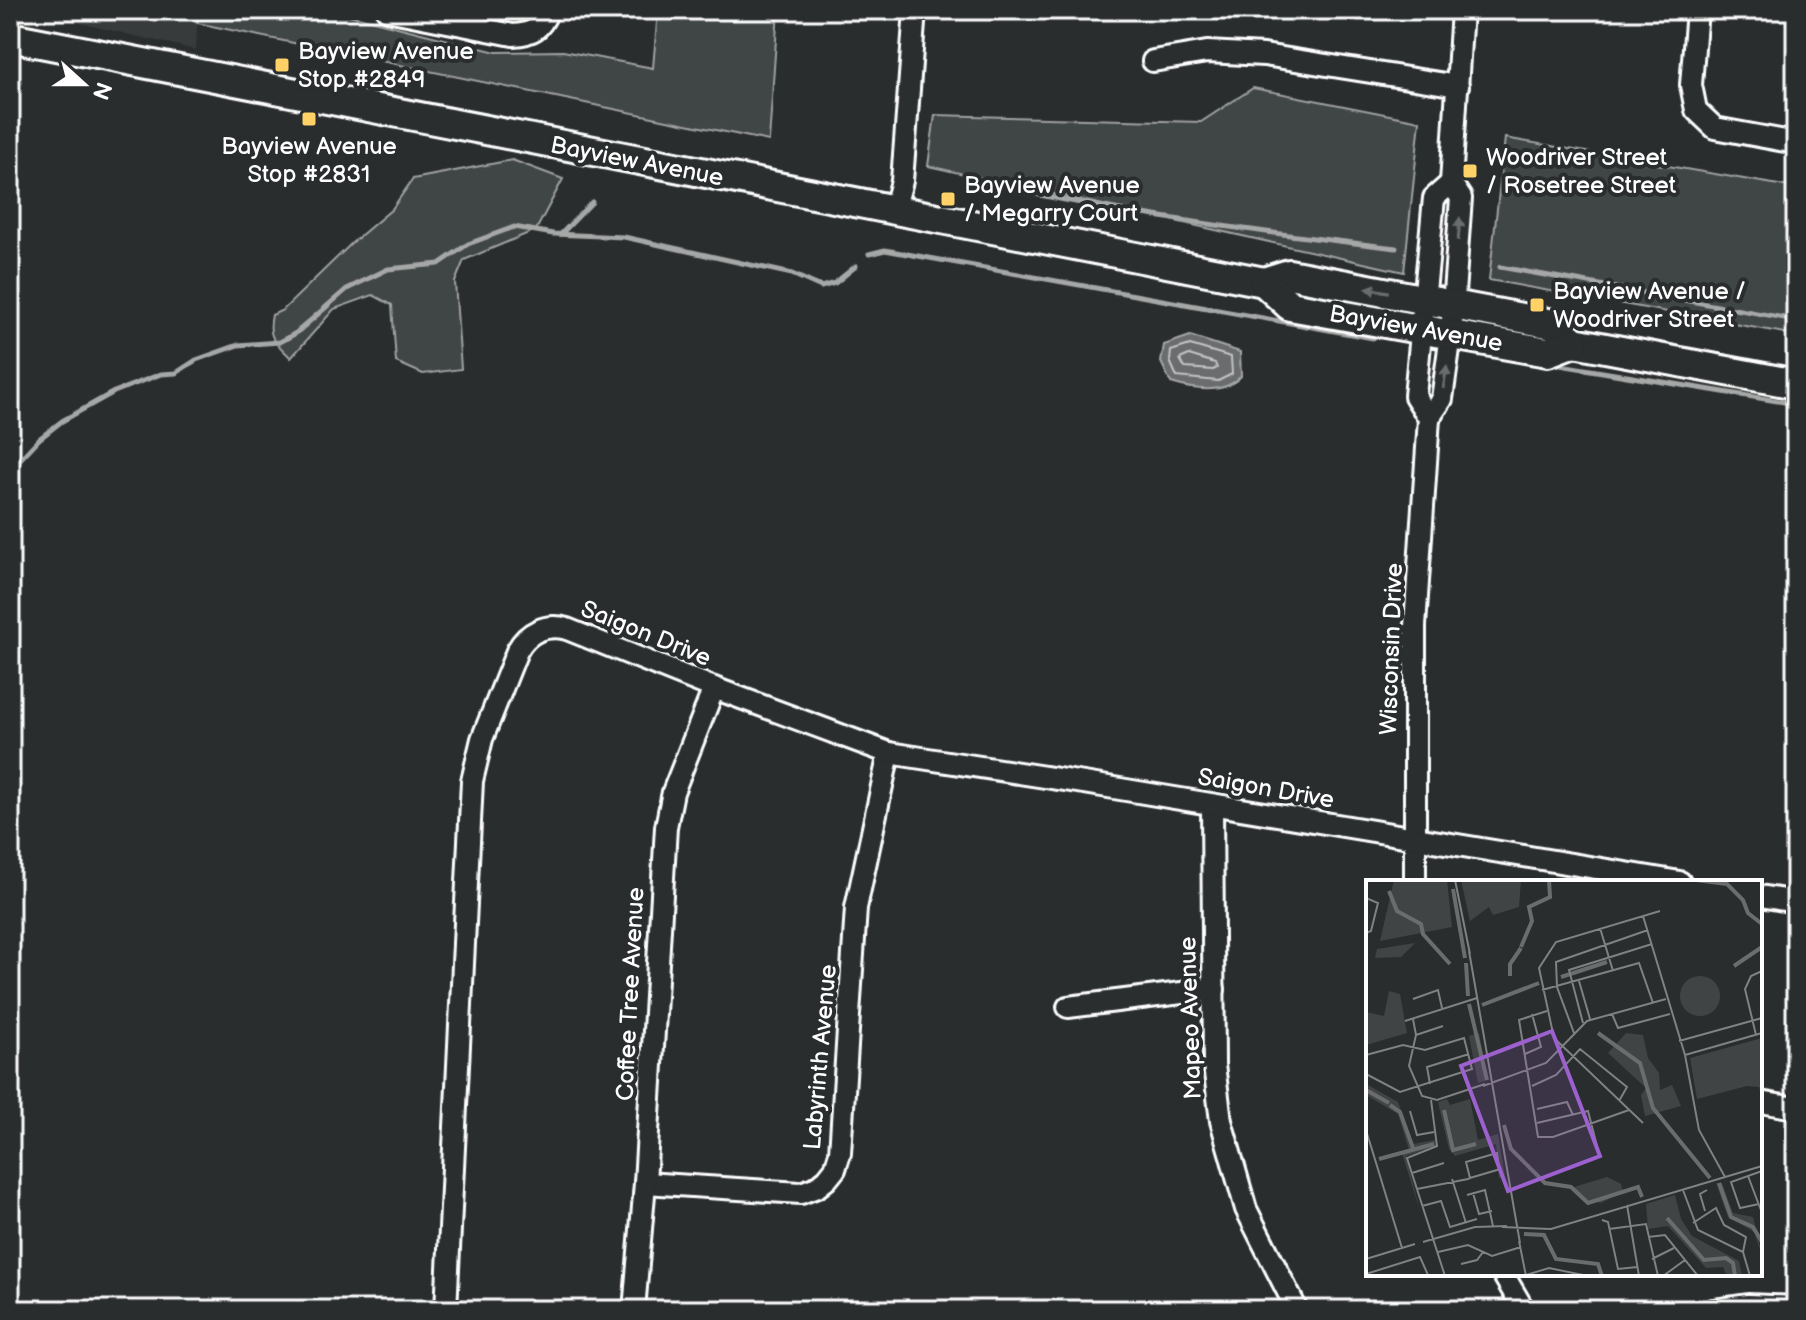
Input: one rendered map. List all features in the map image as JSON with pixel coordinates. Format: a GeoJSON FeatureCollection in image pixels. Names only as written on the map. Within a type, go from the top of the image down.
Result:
{"type":"FeatureCollection","features":[{"type":"Feature","properties":{"kind":"main road","name":"Bayview Avenue"},"geometry":{"type":"LineString","coordinates":[[10,37],[1264,282],[1289,274],[1553,324],[1574,342],[1796,384]]}},
{"type":"Feature","properties":{"kind":"main road","name":"Bayview Avenue"},"geometry":{"type":"LineString","coordinates":[[1264,282],[1290,306],[1548,352],[1574,342]]}},
{"type":"Feature","properties":{"kind":"street"},"geometry":{"type":"LineString","coordinates":[[387,10],[513,35],[529,34],[542,25],[548,10]]}},
{"type":"Feature","properties":{"kind":"street"},"geometry":{"type":"LineString","coordinates":[[894,211],[902,181],[915,10]]}},
{"type":"Feature","properties":{"kind":"street"},"geometry":{"type":"LineString","coordinates":[[1451,183],[1462,10]]}},
{"type":"Feature","properties":{"kind":"street"},"geometry":{"type":"LineString","coordinates":[[1697,10],[1691,85],[1696,110],[1715,128],[1796,143]]}},
{"type":"Feature","properties":{"kind":"street"},"geometry":{"type":"LineString","coordinates":[[1153,61],[1207,52],[1264,55],[1458,86]]}},
{"type":"Feature","properties":{"kind":"street","name":"Wisconsin Drive"},"geometry":{"type":"LineString","coordinates":[[1415,880],[1415,626],[1429,418],[1442,399],[1454,305],[1461,198],[1451,183],[1434,198],[1415,396],[1429,418]]}},
{"type":"Feature","properties":{"kind":"street","name":"Saigon Drive"},"geometry":{"type":"LineString","coordinates":[[446,1310],[472,781],[482,739],[517,651],[524,640],[537,630],[560,627],[889,753],[1658,880]]}},
{"type":"Feature","properties":{"kind":"street","name":"Coffee Tree Avenue"},"geometry":{"type":"LineString","coordinates":[[634,1310],[645,1183],[666,827],[673,792],[714,688]]}},
{"type":"Feature","properties":{"kind":"street","name":"Labyrinth Avenue"},"geometry":{"type":"LineString","coordinates":[[645,1183],[793,1194],[817,1187],[835,1169],[840,1153],[857,893],[889,753]]}},
{"type":"Feature","properties":{"kind":"street","name":"Mapeo Avenue"},"geometry":{"type":"LineString","coordinates":[[1212,805],[1214,1065],[1221,1121],[1246,1209],[1297,1310]]}},
{"type":"Feature","properties":{"kind":"street"},"geometry":{"type":"LineString","coordinates":[[1762,896],[1796,902]]}},
{"type":"Feature","properties":{"kind":"street"},"geometry":{"type":"LineString","coordinates":[[1068,1007],[1214,989]]}},
{"type":"Feature","properties":{"kind":"street"},"geometry":{"type":"LineString","coordinates":[[1762,1102],[1796,1108]]}},
{"type":"Feature","properties":{"kind":"street"},"geometry":{"type":"LineString","coordinates":[[1504,1276],[1524,1310]]}},
{"type":"Feature","properties":{"kind":"street"},"geometry":{"type":"LineString","coordinates":[[1713,1310],[1748,1305],[1796,1307]]}},
{"type":"Feature","properties":{"kind":"shaded area"},"geometry":{"type":"Polygon","coordinates":[[[23,10],[198,10],[196,50],[23,10]]]}},
{"type":"Feature","properties":{"kind":"shaded area"},"geometry":{"type":"Polygon","coordinates":[[[200,10],[330,10],[496,52],[563,51],[653,68],[658,10],[778,10],[769,141],[197,23],[200,10]]]}},
{"type":"Feature","properties":{"kind":"shaded area"},"geometry":{"type":"Polygon","coordinates":[[[1253,88],[1420,121],[1404,272],[928,166],[935,115],[1201,122],[1253,88]]]}},
{"type":"Feature","properties":{"kind":"shaded area"},"geometry":{"type":"Polygon","coordinates":[[[1505,138],[1796,188],[1796,335],[1489,280],[1505,138]]]}},
{"type":"Feature","properties":{"kind":"shaded area"},"geometry":{"type":"Polygon","coordinates":[[[512,160],[563,179],[536,230],[464,260],[455,282],[461,369],[423,374],[396,362],[392,305],[373,295],[334,309],[291,358],[277,343],[272,335],[272,315],[283,310],[392,209],[413,179],[512,160]]]}},
{"type":"Feature","properties":{"kind":"water"},"geometry":{"type":"Polygon","coordinates":[[[1190,336],[1240,352],[1241,376],[1226,386],[1208,389],[1171,383],[1161,362],[1164,345],[1190,336]]]}},
{"type":"Feature","properties":{"kind":"waterway"},"geometry":{"type":"LineString","coordinates":[[965,178],[1125,211],[1396,248]]}},
{"type":"Feature","properties":{"kind":"waterway"},"geometry":{"type":"LineString","coordinates":[[561,234],[592,202]]}},
{"type":"Feature","properties":{"kind":"waterway"},"geometry":{"type":"LineString","coordinates":[[10,470],[39,439],[62,421],[114,392],[161,374],[176,373],[196,360],[238,345],[280,342],[296,333],[347,289],[388,269],[439,264],[468,244],[514,227],[553,234],[624,237],[792,274],[821,287],[835,283],[856,266]]}},
{"type":"Feature","properties":{"kind":"waterway"},"geometry":{"type":"LineString","coordinates":[[869,254],[885,250],[1373,338]]}},
{"type":"Feature","properties":{"kind":"waterway"},"geometry":{"type":"LineString","coordinates":[[1500,267],[1796,320]]}},
{"type":"Feature","properties":{"kind":"waterway"},"geometry":{"type":"LineString","coordinates":[[1548,363],[1796,404]]}},
{"type":"Feature","properties":{"kind":"place","name":"Bayview Avenue Stop #2849"},"geometry":{"type":"Point","coordinates":[282,65]}},
{"type":"Feature","properties":{"kind":"place","name":"Bayview Avenue Stop #2831"},"geometry":{"type":"Point","coordinates":[309,119]}},
{"type":"Feature","properties":{"kind":"place","name":"Woodriver Street / Rosetree Street"},"geometry":{"type":"Point","coordinates":[1470,171]}},
{"type":"Feature","properties":{"kind":"place","name":"Bayview Avenue / Megarry Court"},"geometry":{"type":"Point","coordinates":[948,199]}},
{"type":"Feature","properties":{"kind":"place","name":"Bayview Avenue / Woodriver Street"},"geometry":{"type":"Point","coordinates":[1537,305]}}]}
